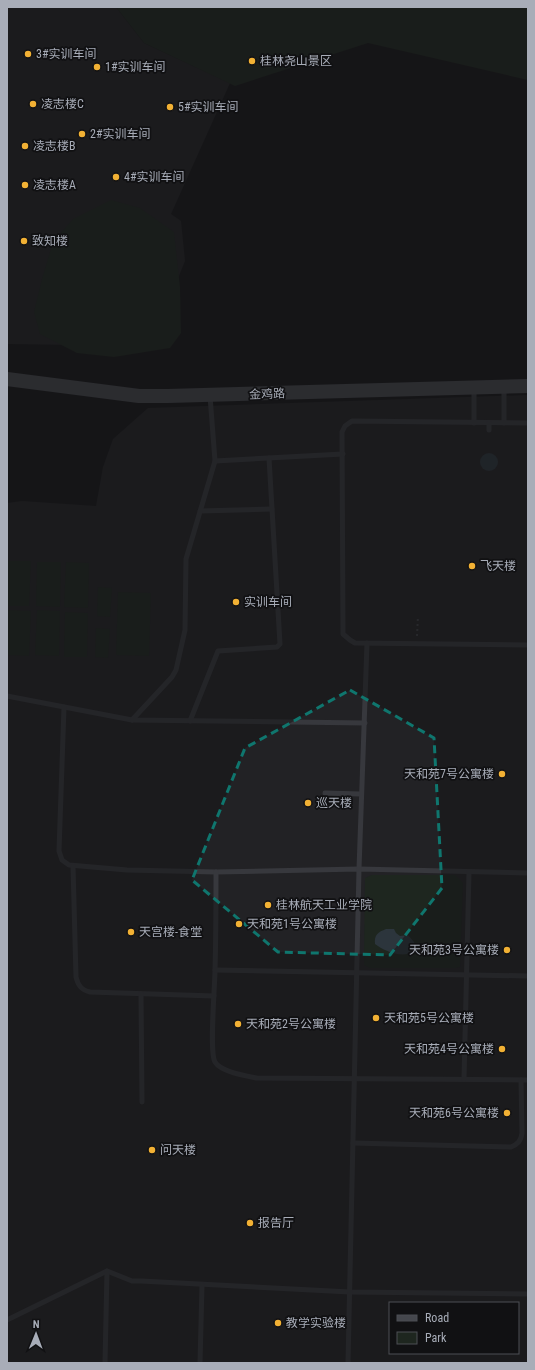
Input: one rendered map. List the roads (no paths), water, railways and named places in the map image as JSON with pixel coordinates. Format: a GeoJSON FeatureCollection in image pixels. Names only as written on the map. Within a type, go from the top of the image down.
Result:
{"type":"FeatureCollection","features":[{"type":"Feature","properties":{"kind":"main road","name":"金鸡路"},"geometry":{"type":"LineString","coordinates":[[7,379],[139,396],[528,386]]}},
{"type":"Feature","properties":{"kind":"lane"},"geometry":{"type":"LineString","coordinates":[[474,387],[474,423]]}},
{"type":"Feature","properties":{"kind":"lane"},"geometry":{"type":"LineString","coordinates":[[504,387],[504,423]]}},
{"type":"Feature","properties":{"kind":"lane"},"geometry":{"type":"LineString","coordinates":[[132,720],[167,684],[176,670],[185,630],[186,559],[215,461],[210,395]]}},
{"type":"Feature","properties":{"kind":"lane"},"geometry":{"type":"LineString","coordinates":[[528,423],[352,421],[343,428],[343,634],[356,643],[528,645]]}},
{"type":"Feature","properties":{"kind":"lane"},"geometry":{"type":"LineString","coordinates":[[489,423],[489,430]]}},
{"type":"Feature","properties":{"kind":"lane"},"geometry":{"type":"LineString","coordinates":[[215,461],[343,454]]}},
{"type":"Feature","properties":{"kind":"lane"},"geometry":{"type":"LineString","coordinates":[[190,721],[218,651],[277,647],[280,644],[269,458]]}},
{"type":"Feature","properties":{"kind":"lane"},"geometry":{"type":"LineString","coordinates":[[200,511],[272,509]]}},
{"type":"Feature","properties":{"kind":"lane"},"geometry":{"type":"LineString","coordinates":[[348,1363],[359,869],[367,643]]}},
{"type":"Feature","properties":{"kind":"lane"},"geometry":{"type":"LineString","coordinates":[[7,696],[132,720],[365,723]]}},
{"type":"Feature","properties":{"kind":"lane"},"geometry":{"type":"LineString","coordinates":[[64,708],[59,850],[62,860],[69,865],[127,870],[216,872],[359,869],[528,873]]}},
{"type":"Feature","properties":{"kind":"lane"},"geometry":{"type":"LineString","coordinates":[[325,794],[361,794]]}},
{"type":"Feature","properties":{"kind":"lane"},"geometry":{"type":"LineString","coordinates":[[73,866],[76,977],[80,987],[85,991],[90,992],[214,996]]}},
{"type":"Feature","properties":{"kind":"lane"},"geometry":{"type":"LineString","coordinates":[[216,872],[212,1054],[214,1061],[218,1065],[239,1074],[257,1078],[355,1080],[528,1080]]}},
{"type":"Feature","properties":{"kind":"lane"},"geometry":{"type":"LineString","coordinates":[[464,1079],[469,872]]}},
{"type":"Feature","properties":{"kind":"lane"},"geometry":{"type":"LineString","coordinates":[[215,970],[528,976]]}},
{"type":"Feature","properties":{"kind":"lane"},"geometry":{"type":"LineString","coordinates":[[142,994],[142,1102]]}},
{"type":"Feature","properties":{"kind":"lane"},"geometry":{"type":"LineString","coordinates":[[353,1143],[510,1147],[516,1145],[522,1139],[521,1080]]}},
{"type":"Feature","properties":{"kind":"lane"},"geometry":{"type":"LineString","coordinates":[[7,1320],[107,1271],[132,1280],[202,1285],[350,1292],[528,1294]]}},
{"type":"Feature","properties":{"kind":"lane"},"geometry":{"type":"LineString","coordinates":[[105,1363],[107,1271]]}},
{"type":"Feature","properties":{"kind":"lane"},"geometry":{"type":"LineString","coordinates":[[200,1363],[202,1285]]}},
{"type":"Feature","properties":{"kind":"place","name":"3#实训车间"},"geometry":{"type":"Point","coordinates":[28,54]}},
{"type":"Feature","properties":{"kind":"place","name":"桂林尧山景区"},"geometry":{"type":"Point","coordinates":[252,61]}},
{"type":"Feature","properties":{"kind":"place","name":"1#实训车间"},"geometry":{"type":"Point","coordinates":[97,67]}},
{"type":"Feature","properties":{"kind":"place","name":"凌志楼C"},"geometry":{"type":"Point","coordinates":[33,104]}},
{"type":"Feature","properties":{"kind":"place","name":"5#实训车间"},"geometry":{"type":"Point","coordinates":[170,107]}},
{"type":"Feature","properties":{"kind":"place","name":"2#实训车间"},"geometry":{"type":"Point","coordinates":[82,134]}},
{"type":"Feature","properties":{"kind":"place","name":"凌志楼B"},"geometry":{"type":"Point","coordinates":[25,146]}},
{"type":"Feature","properties":{"kind":"place","name":"4#实训车间"},"geometry":{"type":"Point","coordinates":[116,177]}},
{"type":"Feature","properties":{"kind":"place","name":"凌志楼A"},"geometry":{"type":"Point","coordinates":[25,185]}},
{"type":"Feature","properties":{"kind":"place","name":"致知楼"},"geometry":{"type":"Point","coordinates":[24,241]}},
{"type":"Feature","properties":{"kind":"place","name":"飞天楼"},"geometry":{"type":"Point","coordinates":[472,566]}},
{"type":"Feature","properties":{"kind":"place","name":"实训车间"},"geometry":{"type":"Point","coordinates":[236,602]}},
{"type":"Feature","properties":{"kind":"place","name":"天和苑7号公寓楼"},"geometry":{"type":"Point","coordinates":[502,774]}},
{"type":"Feature","properties":{"kind":"place","name":"巡天楼"},"geometry":{"type":"Point","coordinates":[308,803]}},
{"type":"Feature","properties":{"kind":"place","name":"桂林航天工业学院"},"geometry":{"type":"Point","coordinates":[268,905]}},
{"type":"Feature","properties":{"kind":"place","name":"天和苑1号公寓楼"},"geometry":{"type":"Point","coordinates":[239,924]}},
{"type":"Feature","properties":{"kind":"place","name":"天宫楼-食堂"},"geometry":{"type":"Point","coordinates":[131,932]}},
{"type":"Feature","properties":{"kind":"place","name":"天和苑3号公寓楼"},"geometry":{"type":"Point","coordinates":[507,950]}},
{"type":"Feature","properties":{"kind":"place","name":"天和苑5号公寓楼"},"geometry":{"type":"Point","coordinates":[376,1018]}},
{"type":"Feature","properties":{"kind":"place","name":"天和苑2号公寓楼"},"geometry":{"type":"Point","coordinates":[238,1024]}},
{"type":"Feature","properties":{"kind":"place","name":"天和苑4号公寓楼"},"geometry":{"type":"Point","coordinates":[502,1049]}},
{"type":"Feature","properties":{"kind":"place","name":"天和苑6号公寓楼"},"geometry":{"type":"Point","coordinates":[507,1113]}},
{"type":"Feature","properties":{"kind":"place","name":"问天楼"},"geometry":{"type":"Point","coordinates":[152,1150]}},
{"type":"Feature","properties":{"kind":"place","name":"报告厅"},"geometry":{"type":"Point","coordinates":[250,1223]}},
{"type":"Feature","properties":{"kind":"place","name":"教学实验楼"},"geometry":{"type":"Point","coordinates":[278,1323]}}]}
